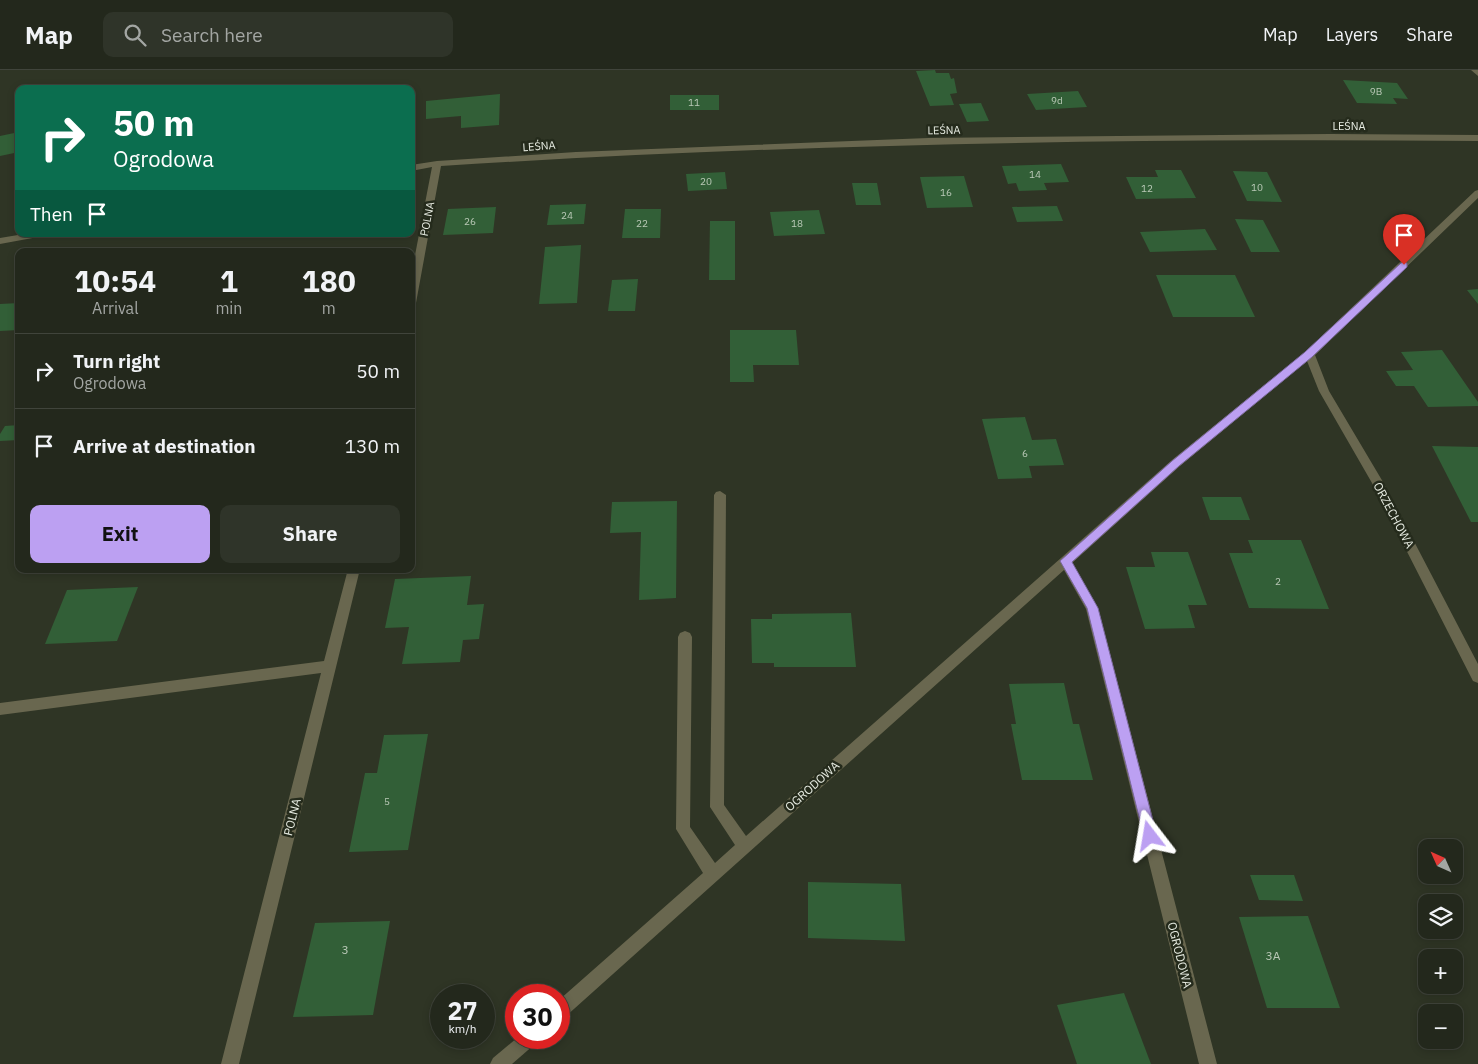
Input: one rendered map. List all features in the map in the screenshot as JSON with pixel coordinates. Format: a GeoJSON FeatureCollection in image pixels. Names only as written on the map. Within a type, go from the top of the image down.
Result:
{"type":"FeatureCollection","features":[{"type":"Feature","properties":{"kind":"street"},"geometry":{"type":"LineString","coordinates":[[1475,70],[1478,74]]}},
{"type":"Feature","properties":{"kind":"street","name":"LEŚNA"},"geometry":{"type":"LineString","coordinates":[[415,167],[437,164],[705,149],[928,141],[1330,137],[1478,138]]}},
{"type":"Feature","properties":{"kind":"street","name":"POLNA"},"geometry":{"type":"LineString","coordinates":[[415,282],[437,164]]}},
{"type":"Feature","properties":{"kind":"street","name":"OGRODOWA"},"geometry":{"type":"LineString","coordinates":[[570,1001],[1176,463],[1309,354],[1478,193]]}},
{"type":"Feature","properties":{"kind":"street"},"geometry":{"type":"LineString","coordinates":[[0,242],[24,237]]}},
{"type":"Feature","properties":{"kind":"street","name":"ORZECHOWA"},"geometry":{"type":"LineString","coordinates":[[1309,354],[1324,391],[1377,482],[1478,677]]}},
{"type":"Feature","properties":{"kind":"street"},"geometry":{"type":"LineString","coordinates":[[720,495],[717,807],[744,846]]}},
{"type":"Feature","properties":{"kind":"street","name":"OGRODOWA"},"geometry":{"type":"LineString","coordinates":[[1065,561],[1092,608],[1208,1064]]}},
{"type":"Feature","properties":{"kind":"street","name":"POLNA"},"geometry":{"type":"LineString","coordinates":[[230,1064],[353,573]]}},
{"type":"Feature","properties":{"kind":"street"},"geometry":{"type":"LineString","coordinates":[[685,637],[683,829],[713,874]]}},
{"type":"Feature","properties":{"kind":"street"},"geometry":{"type":"LineString","coordinates":[[0,709],[330,666]]}},
{"type":"Feature","properties":{"kind":"street"},"geometry":{"type":"LineString","coordinates":[[499,1064],[516,1049]]}},
{"type":"Feature","properties":{"kind":"building"},"geometry":{"type":"Polygon","coordinates":[[[935,70],[936,73],[949,73],[951,79],[954,78],[957,93],[950,94],[954,105],[930,106],[916,71],[935,70]]]}},
{"type":"Feature","properties":{"kind":"building"},"geometry":{"type":"Polygon","coordinates":[[[1343,80],[1397,83],[1408,99],[1393,98],[1397,104],[1357,103],[1343,80]]]}},
{"type":"Feature","properties":{"kind":"building"},"geometry":{"type":"Polygon","coordinates":[[[1078,91],[1087,107],[1036,110],[1027,94],[1078,91]]]}},
{"type":"Feature","properties":{"kind":"building"},"geometry":{"type":"Polygon","coordinates":[[[500,94],[499,125],[461,128],[461,116],[426,119],[426,101],[500,94]]]}},
{"type":"Feature","properties":{"kind":"building"},"geometry":{"type":"Polygon","coordinates":[[[670,95],[719,95],[719,110],[670,110],[670,95]]]}},
{"type":"Feature","properties":{"kind":"building"},"geometry":{"type":"Polygon","coordinates":[[[981,103],[989,121],[967,122],[959,104],[981,103]]]}},
{"type":"Feature","properties":{"kind":"building"},"geometry":{"type":"Polygon","coordinates":[[[15,133],[15,153],[0,156],[0,136],[15,133]]]}},
{"type":"Feature","properties":{"kind":"building"},"geometry":{"type":"Polygon","coordinates":[[[1061,164],[1069,182],[1044,183],[1047,190],[1019,191],[1016,183],[1008,184],[1002,166],[1061,164]]]}},
{"type":"Feature","properties":{"kind":"building"},"geometry":{"type":"Polygon","coordinates":[[[1155,170],[1181,170],[1196,198],[1136,199],[1126,177],[1158,177],[1155,170]]]}},
{"type":"Feature","properties":{"kind":"building"},"geometry":{"type":"Polygon","coordinates":[[[1233,171],[1267,172],[1282,202],[1247,201],[1233,171]]]}},
{"type":"Feature","properties":{"kind":"building"},"geometry":{"type":"Polygon","coordinates":[[[725,172],[727,189],[688,191],[686,174],[725,172]]]}},
{"type":"Feature","properties":{"kind":"building"},"geometry":{"type":"Polygon","coordinates":[[[964,176],[973,207],[927,208],[920,177],[964,176]]]}},
{"type":"Feature","properties":{"kind":"building"},"geometry":{"type":"Polygon","coordinates":[[[852,183],[877,183],[881,205],[856,205],[852,183]]]}},
{"type":"Feature","properties":{"kind":"building"},"geometry":{"type":"Polygon","coordinates":[[[586,204],[584,224],[547,225],[550,205],[586,204]]]}},
{"type":"Feature","properties":{"kind":"building"},"geometry":{"type":"Polygon","coordinates":[[[1057,206],[1063,221],[1017,222],[1012,207],[1057,206]]]}},
{"type":"Feature","properties":{"kind":"building"},"geometry":{"type":"Polygon","coordinates":[[[496,207],[493,233],[443,235],[448,209],[496,207]]]}},
{"type":"Feature","properties":{"kind":"building"},"geometry":{"type":"Polygon","coordinates":[[[625,209],[661,209],[660,238],[622,238],[625,209]]]}},
{"type":"Feature","properties":{"kind":"building"},"geometry":{"type":"Polygon","coordinates":[[[819,210],[825,234],[774,236],[770,212],[819,210]]]}},
{"type":"Feature","properties":{"kind":"building"},"geometry":{"type":"Polygon","coordinates":[[[1235,219],[1263,220],[1280,252],[1251,252],[1235,219]]]}},
{"type":"Feature","properties":{"kind":"building"},"geometry":{"type":"Polygon","coordinates":[[[710,221],[735,221],[735,280],[709,280],[710,221]]]}},
{"type":"Feature","properties":{"kind":"building"},"geometry":{"type":"Polygon","coordinates":[[[1205,229],[1217,250],[1150,252],[1140,232],[1205,229]]]}},
{"type":"Feature","properties":{"kind":"building"},"geometry":{"type":"Polygon","coordinates":[[[581,245],[577,303],[539,304],[545,247],[581,245]]]}},
{"type":"Feature","properties":{"kind":"building"},"geometry":{"type":"Polygon","coordinates":[[[1156,275],[1235,275],[1255,317],[1173,317],[1156,275]]]}},
{"type":"Feature","properties":{"kind":"building"},"geometry":{"type":"Polygon","coordinates":[[[638,279],[635,311],[608,311],[612,280],[638,279]]]}},
{"type":"Feature","properties":{"kind":"building"},"geometry":{"type":"Polygon","coordinates":[[[1478,289],[1478,304],[1467,290],[1478,289]]]}},
{"type":"Feature","properties":{"kind":"building"},"geometry":{"type":"Polygon","coordinates":[[[15,303],[15,330],[0,331],[0,304],[15,303]]]}},
{"type":"Feature","properties":{"kind":"building"},"geometry":{"type":"Polygon","coordinates":[[[730,330],[796,330],[799,365],[753,365],[754,382],[730,382],[730,330]]]}},
{"type":"Feature","properties":{"kind":"building"},"geometry":{"type":"Polygon","coordinates":[[[1442,350],[1478,402],[1478,406],[1428,407],[1414,386],[1396,386],[1386,371],[1413,370],[1401,352],[1442,350]]]}},
{"type":"Feature","properties":{"kind":"building"},"geometry":{"type":"Polygon","coordinates":[[[1025,417],[1032,440],[1056,439],[1064,465],[1029,466],[1032,478],[998,479],[982,419],[1025,417]]]}},
{"type":"Feature","properties":{"kind":"building"},"geometry":{"type":"Polygon","coordinates":[[[15,425],[15,440],[0,441],[0,434],[5,426],[15,425]]]}},
{"type":"Feature","properties":{"kind":"building"},"geometry":{"type":"Polygon","coordinates":[[[1432,446],[1478,447],[1478,522],[1471,522],[1432,446]]]}},
{"type":"Feature","properties":{"kind":"building"},"geometry":{"type":"Polygon","coordinates":[[[1202,497],[1241,497],[1250,520],[1210,520],[1202,497]]]}},
{"type":"Feature","properties":{"kind":"building"},"geometry":{"type":"Polygon","coordinates":[[[677,501],[676,598],[639,600],[641,532],[610,533],[612,502],[677,501]]]}},
{"type":"Feature","properties":{"kind":"building"},"geometry":{"type":"Polygon","coordinates":[[[1248,540],[1301,540],[1329,609],[1249,608],[1229,553],[1253,553],[1248,540]]]}},
{"type":"Feature","properties":{"kind":"building"},"geometry":{"type":"Polygon","coordinates":[[[1151,552],[1188,552],[1207,605],[1188,605],[1195,628],[1145,629],[1126,567],[1155,567],[1151,552]]]}},
{"type":"Feature","properties":{"kind":"building"},"geometry":{"type":"Polygon","coordinates":[[[471,576],[467,605],[484,604],[479,639],[463,640],[460,662],[402,664],[409,627],[385,628],[395,579],[471,576]]]}},
{"type":"Feature","properties":{"kind":"building"},"geometry":{"type":"Polygon","coordinates":[[[138,587],[117,641],[45,644],[67,590],[138,587]]]}},
{"type":"Feature","properties":{"kind":"building"},"geometry":{"type":"Polygon","coordinates":[[[851,613],[856,667],[774,667],[774,663],[752,663],[751,619],[772,619],[772,614],[851,613]]]}},
{"type":"Feature","properties":{"kind":"building"},"geometry":{"type":"Polygon","coordinates":[[[1064,683],[1073,724],[1079,724],[1093,780],[1022,780],[1011,724],[1016,724],[1009,684],[1064,683]]]}},
{"type":"Feature","properties":{"kind":"building"},"geometry":{"type":"Polygon","coordinates":[[[428,734],[408,850],[349,852],[365,773],[377,773],[384,735],[428,734]]]}},
{"type":"Feature","properties":{"kind":"building"},"geometry":{"type":"Polygon","coordinates":[[[1250,875],[1294,875],[1303,901],[1259,900],[1250,875]]]}},
{"type":"Feature","properties":{"kind":"building"},"geometry":{"type":"Polygon","coordinates":[[[808,882],[901,884],[905,941],[808,938],[808,882]]]}},
{"type":"Feature","properties":{"kind":"building"},"geometry":{"type":"Polygon","coordinates":[[[1308,916],[1340,1008],[1267,1008],[1239,917],[1308,916]]]}},
{"type":"Feature","properties":{"kind":"building"},"geometry":{"type":"Polygon","coordinates":[[[390,921],[373,1015],[293,1017],[315,923],[390,921]]]}},
{"type":"Feature","properties":{"kind":"building"},"geometry":{"type":"Polygon","coordinates":[[[1124,993],[1151,1064],[1077,1064],[1057,1005],[1124,993]]]}},
{"type":"Feature","properties":{"kind":"route"},"geometry":{"type":"LineString","coordinates":[[1150,836],[1092,608],[1065,561],[1176,463],[1309,354],[1404,265]]}}]}
